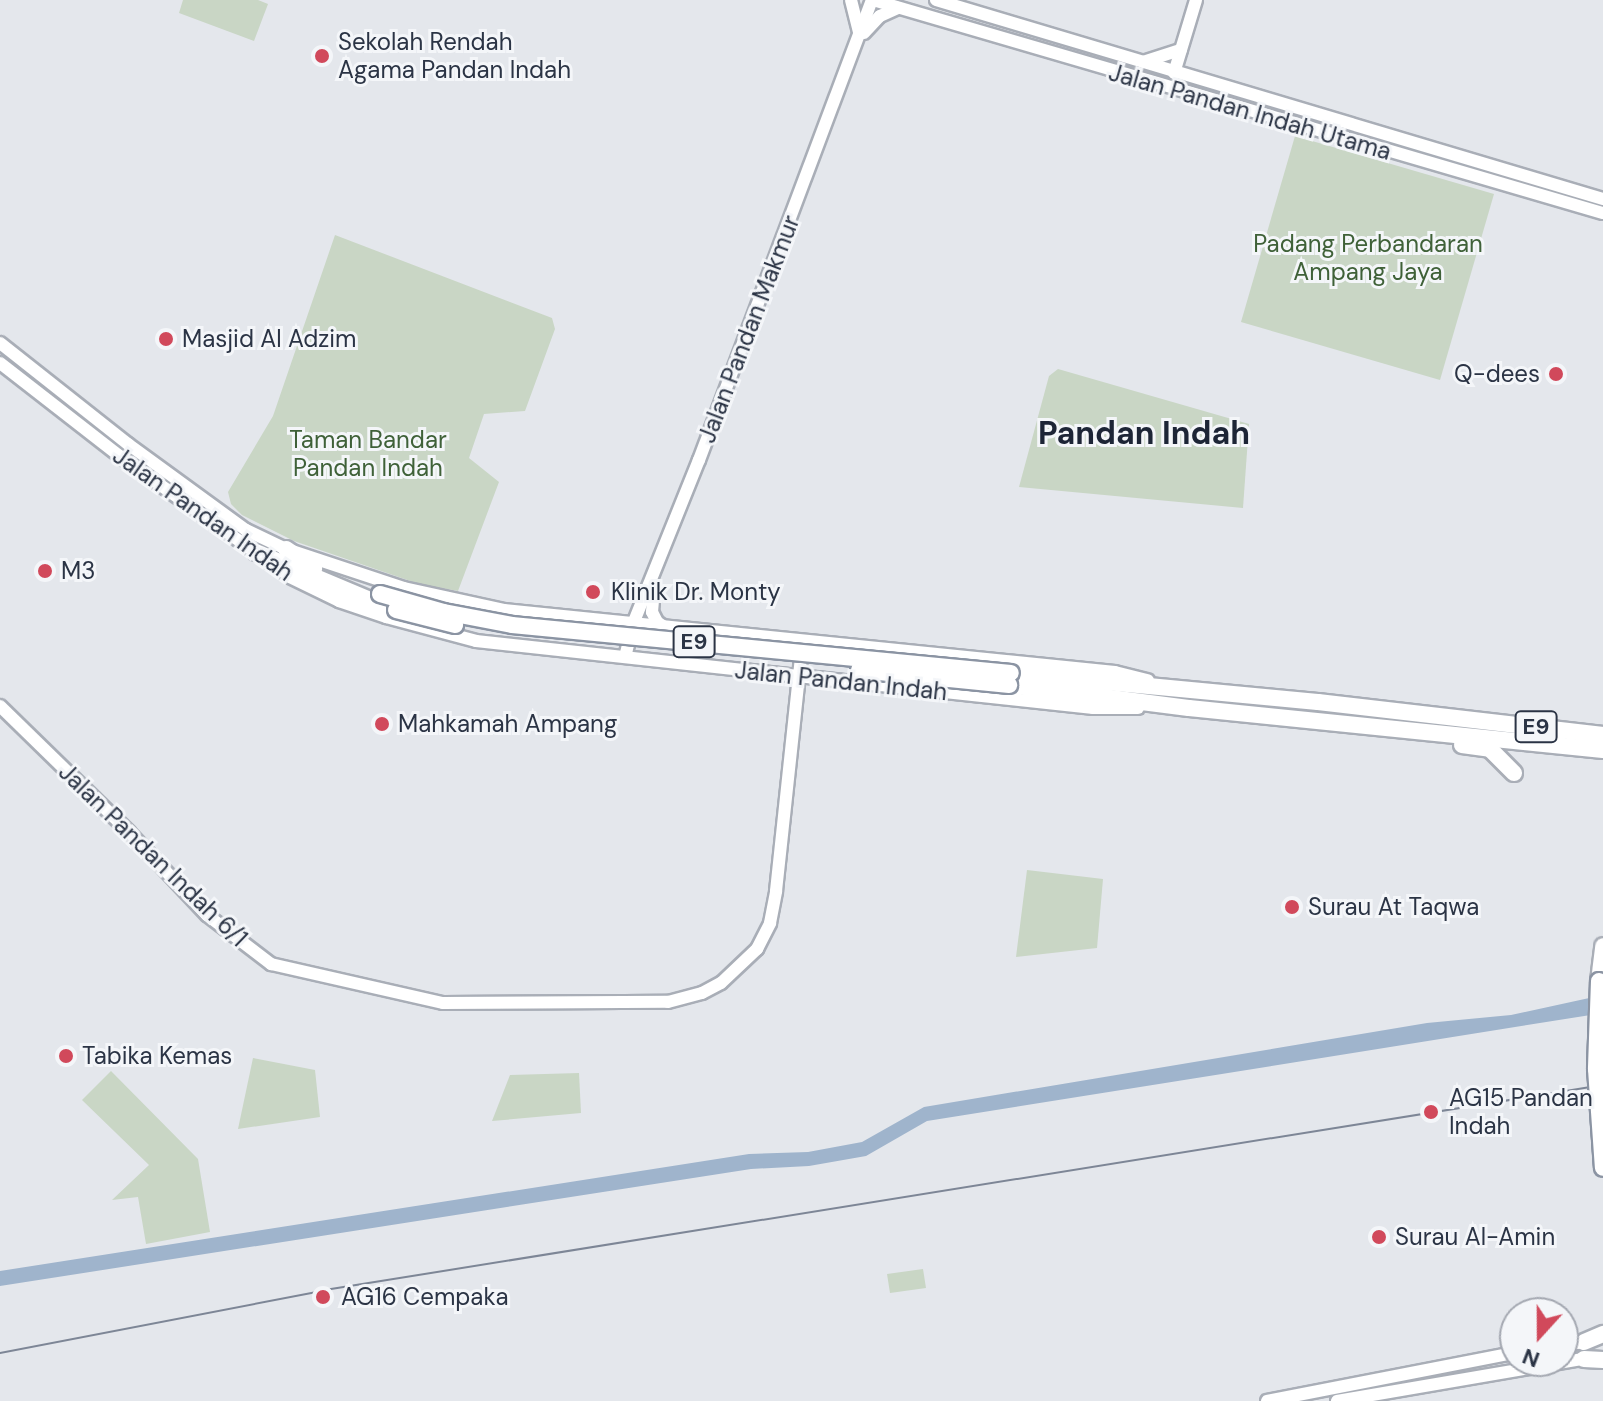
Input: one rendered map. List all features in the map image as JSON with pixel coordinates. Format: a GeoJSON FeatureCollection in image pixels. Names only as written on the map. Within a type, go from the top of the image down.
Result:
{"type":"FeatureCollection","features":[{"type":"Feature","properties":{"kind":"highway","name":"E9"},"geometry":{"type":"LineString","coordinates":[[286,549],[304,563],[381,600]]}},
{"type":"Feature","properties":{"kind":"highway","name":"E9"},"geometry":{"type":"LineString","coordinates":[[256,552],[381,600],[512,625],[1010,679],[1190,690],[1603,750]]}},
{"type":"Feature","properties":{"kind":"highway","name":"E9"},"geometry":{"type":"LineString","coordinates":[[1010,679],[1189,708],[1322,721],[1416,722],[1603,735]]}},
{"type":"Feature","properties":{"kind":"highway"},"geometry":{"type":"LineString","coordinates":[[1322,721],[1369,735],[1490,749],[1514,773]]}},
{"type":"Feature","properties":{"kind":"highway"},"geometry":{"type":"LineString","coordinates":[[1584,748],[1603,757]]}},
{"type":"Feature","properties":{"kind":"highway"},"geometry":{"type":"LineString","coordinates":[[1603,946],[1596,1069],[1603,1168]]}},
{"type":"Feature","properties":{"kind":"highway"},"geometry":{"type":"LineString","coordinates":[[1584,1342],[1603,1337]]}},
{"type":"Feature","properties":{"kind":"highway"},"geometry":{"type":"LineString","coordinates":[[1584,1359],[1603,1360]]}},
{"type":"Feature","properties":{"kind":"main road"},"geometry":{"type":"LineString","coordinates":[[851,0],[858,16],[860,38]]}},
{"type":"Feature","properties":{"kind":"main road","name":"Jalan Pandan Makmur"},"geometry":{"type":"LineString","coordinates":[[625,657],[633,624],[872,0]]}},
{"type":"Feature","properties":{"kind":"main road","name":"Jalan Pandan Indah Utama"},"geometry":{"type":"LineString","coordinates":[[872,0],[1467,176],[1603,213]]}},
{"type":"Feature","properties":{"kind":"main road","name":"Jalan Pandan Indah Utama"},"geometry":{"type":"LineString","coordinates":[[936,0],[1603,199]]}},
{"type":"Feature","properties":{"kind":"main road"},"geometry":{"type":"LineString","coordinates":[[1144,81],[1161,81],[1174,73],[1196,0]]}},
{"type":"Feature","properties":{"kind":"main road"},"geometry":{"type":"LineString","coordinates":[[860,38],[880,16],[898,8]]}},
{"type":"Feature","properties":{"kind":"main road"},"geometry":{"type":"LineString","coordinates":[[1140,63],[1158,60],[1181,50]]}},
{"type":"Feature","properties":{"kind":"main road"},"geometry":{"type":"LineString","coordinates":[[1181,50],[1190,68],[1202,81]]}},
{"type":"Feature","properties":{"kind":"main road"},"geometry":{"type":"LineString","coordinates":[[1174,73],[1181,88],[1198,96]]}},
{"type":"Feature","properties":{"kind":"main road"},"geometry":{"type":"LineString","coordinates":[[1428,164],[1452,152],[1456,165],[1467,176]]}},
{"type":"Feature","properties":{"kind":"main road","name":"Jalan Pandan Indah"},"geometry":{"type":"LineString","coordinates":[[0,343],[201,499],[246,530],[286,549],[404,588],[461,602],[666,628],[1115,672],[1190,690]]}},
{"type":"Feature","properties":{"kind":"main road","name":"Jalan Pandan Indah"},"geometry":{"type":"LineString","coordinates":[[0,363],[118,455],[290,577],[339,601],[461,639],[1093,708],[1189,708]]}},
{"type":"Feature","properties":{"kind":"main road"},"geometry":{"type":"LineString","coordinates":[[665,547],[651,602],[653,616],[666,628]]}},
{"type":"Feature","properties":{"kind":"main road"},"geometry":{"type":"LineString","coordinates":[[561,650],[570,645],[574,635],[572,623],[565,616]]}},
{"type":"Feature","properties":{"kind":"main road","name":"Jalan Pandan Indah 6/1"},"geometry":{"type":"LineString","coordinates":[[0,706],[129,832],[207,915],[271,964],[443,1003],[668,1002],[702,993],[721,983],[757,949],[770,923],[803,640]]}},
{"type":"Feature","properties":{"kind":"main road"},"geometry":{"type":"LineString","coordinates":[[837,680],[830,675],[827,660],[828,654],[840,644]]}},
{"type":"Feature","properties":{"kind":"main road"},"geometry":{"type":"LineString","coordinates":[[1579,1343],[1584,1342]]}},
{"type":"Feature","properties":{"kind":"main road"},"geometry":{"type":"LineString","coordinates":[[1267,1401],[1499,1356]]}},
{"type":"Feature","properties":{"kind":"main road"},"geometry":{"type":"LineString","coordinates":[[1337,1401],[1584,1359]]}},
{"type":"Feature","properties":{"kind":"green space"},"geometry":{"type":"Polygon","coordinates":[[[183,0],[258,0],[268,4],[254,41],[179,13],[183,0]]]}},
{"type":"Feature","properties":{"kind":"green space","name":"Padang Perbandaran Ampang Jaya"},"geometry":{"type":"Polygon","coordinates":[[[1295,136],[1494,194],[1440,380],[1241,322],[1295,136]]]}},
{"type":"Feature","properties":{"kind":"green space","name":"Taman Bandar Pandan Indah"},"geometry":{"type":"Polygon","coordinates":[[[335,235],[552,318],[555,329],[525,411],[484,414],[469,458],[499,482],[458,591],[419,584],[294,541],[242,515],[231,504],[228,492],[273,416],[335,235]]]}},
{"type":"Feature","properties":{"kind":"green space"},"geometry":{"type":"Polygon","coordinates":[[[1058,369],[1249,424],[1243,508],[1019,487],[1049,376],[1058,369]]]}},
{"type":"Feature","properties":{"kind":"green space"},"geometry":{"type":"Polygon","coordinates":[[[1027,870],[1103,879],[1097,948],[1016,957],[1027,870]]]}},
{"type":"Feature","properties":{"kind":"green space"},"geometry":{"type":"Polygon","coordinates":[[[253,1058],[315,1070],[320,1117],[238,1129],[253,1058]]]}},
{"type":"Feature","properties":{"kind":"green space"},"geometry":{"type":"Polygon","coordinates":[[[111,1071],[198,1159],[210,1232],[146,1244],[138,1197],[112,1200],[149,1165],[82,1100],[111,1071]]]}},
{"type":"Feature","properties":{"kind":"green space"},"geometry":{"type":"Polygon","coordinates":[[[579,1073],[581,1113],[492,1121],[510,1075],[579,1073]]]}},
{"type":"Feature","properties":{"kind":"green space"},"geometry":{"type":"Polygon","coordinates":[[[923,1269],[926,1288],[890,1293],[887,1274],[923,1269]]]}},
{"type":"Feature","properties":{"kind":"water"},"geometry":{"type":"Polygon","coordinates":[[[1603,995],[1603,1013],[927,1121],[866,1156],[809,1166],[751,1169],[0,1286],[0,1271],[749,1154],[808,1152],[862,1142],[924,1107],[1427,1023],[1511,1015],[1603,995]]]}},
{"type":"Feature","properties":{"kind":"tram line"},"geometry":{"type":"LineString","coordinates":[[0,1353],[331,1289],[1603,1085]]}},
{"type":"Feature","properties":{"kind":"place","name":"Sekolah Rendah Agama Pandan Indah"},"geometry":{"type":"Point","coordinates":[322,56]}},
{"type":"Feature","properties":{"kind":"place","name":"Masjid Al Adzim"},"geometry":{"type":"Point","coordinates":[166,339]}},
{"type":"Feature","properties":{"kind":"place","name":"Q-dees"},"geometry":{"type":"Point","coordinates":[1556,374]}},
{"type":"Feature","properties":{"kind":"place","name":"M3"},"geometry":{"type":"Point","coordinates":[45,571]}},
{"type":"Feature","properties":{"kind":"place","name":"Klinik Dr. Monty"},"geometry":{"type":"Point","coordinates":[593,592]}},
{"type":"Feature","properties":{"kind":"place","name":"Mahkamah Ampang"},"geometry":{"type":"Point","coordinates":[382,724]}},
{"type":"Feature","properties":{"kind":"place","name":"Surau At Taqwa"},"geometry":{"type":"Point","coordinates":[1292,907]}},
{"type":"Feature","properties":{"kind":"place","name":"Tabika Kemas"},"geometry":{"type":"Point","coordinates":[66,1056]}},
{"type":"Feature","properties":{"kind":"place","name":"AG15 Pandan Indah"},"geometry":{"type":"Point","coordinates":[1431,1112]}},
{"type":"Feature","properties":{"kind":"place","name":"Surau Al-Amin"},"geometry":{"type":"Point","coordinates":[1379,1237]}},
{"type":"Feature","properties":{"kind":"place","name":"AG16 Cempaka"},"geometry":{"type":"Point","coordinates":[323,1297]}},
{"type":"Feature","properties":{"kind":"district","name":"Pandan Indah"},"geometry":{"type":"Point","coordinates":[1144,433]}}]}
